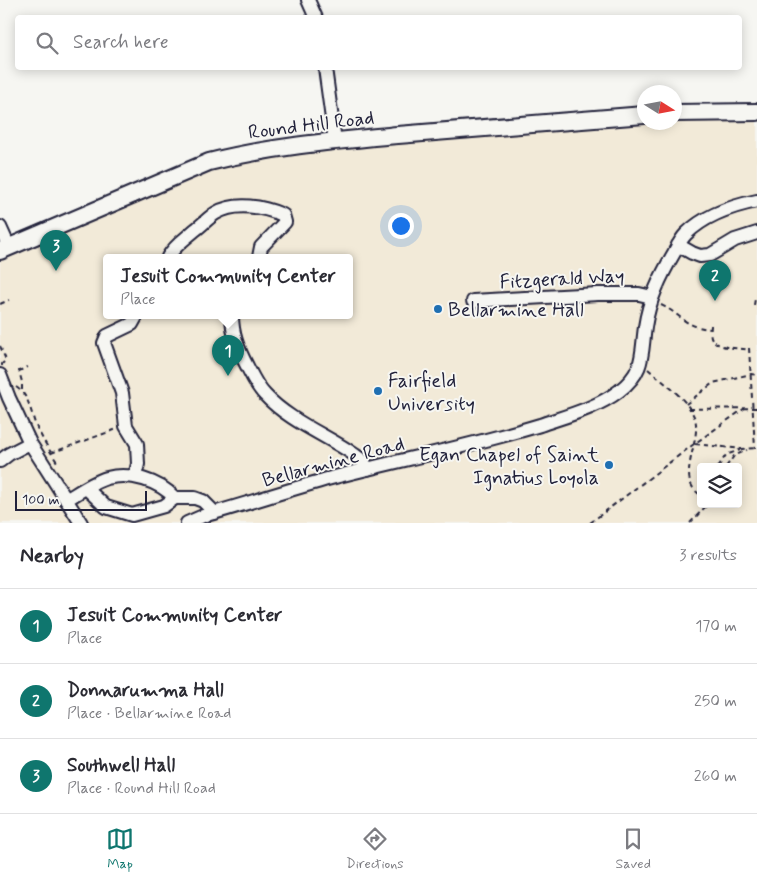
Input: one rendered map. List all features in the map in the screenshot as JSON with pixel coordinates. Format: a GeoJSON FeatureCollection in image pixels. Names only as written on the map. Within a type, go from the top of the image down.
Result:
{"type":"FeatureCollection","features":[{"type":"Feature","properties":{"kind":"main road"},"geometry":{"type":"LineString","coordinates":[[682,113],[757,112]]}},
{"type":"Feature","properties":{"kind":"main road","name":"Round Hill Road"},"geometry":{"type":"LineString","coordinates":[[4,249],[209,162],[246,153],[335,141],[502,125],[637,115]]}},
{"type":"Feature","properties":{"kind":"street"},"geometry":{"type":"LineString","coordinates":[[308,0],[315,15]]}},
{"type":"Feature","properties":{"kind":"street"},"geometry":{"type":"LineString","coordinates":[[325,70],[335,141]]}},
{"type":"Feature","properties":{"kind":"street","name":"Bellarmine Road"},"geometry":{"type":"LineString","coordinates":[[187,523],[330,478],[506,435],[590,407],[611,396],[630,380],[641,362],[651,300],[678,245],[686,235],[704,221],[734,207],[757,201]]}},
{"type":"Feature","properties":{"kind":"street"},"geometry":{"type":"LineString","coordinates":[[170,254],[174,247],[216,213],[232,208],[249,207],[269,209],[284,215],[285,222],[261,247],[260,254]]}},
{"type":"Feature","properties":{"kind":"street"},"geometry":{"type":"LineString","coordinates":[[0,227],[4,249]]}},
{"type":"Feature","properties":{"kind":"street"},"geometry":{"type":"LineString","coordinates":[[678,245],[700,256],[710,255],[735,240],[757,233]]}},
{"type":"Feature","properties":{"kind":"street","name":"Fitzgerald Way"},"geometry":{"type":"LineString","coordinates":[[473,301],[598,294],[639,294],[651,300]]}},
{"type":"Feature","properties":{"kind":"street"},"geometry":{"type":"LineString","coordinates":[[135,319],[132,324],[107,336],[104,343],[122,393],[126,426],[136,444],[138,464],[135,476]]}},
{"type":"Feature","properties":{"kind":"street"},"geometry":{"type":"LineString","coordinates":[[232,319],[235,340],[259,388],[266,396],[301,422],[355,455],[363,461],[368,469]]}},
{"type":"Feature","properties":{"kind":"street"},"geometry":{"type":"LineString","coordinates":[[5,379],[12,406],[30,443],[81,523]]}},
{"type":"Feature","properties":{"kind":"street"},"geometry":{"type":"LineString","coordinates":[[0,461],[30,443]]}},
{"type":"Feature","properties":{"kind":"street"},"geometry":{"type":"LineString","coordinates":[[66,500],[108,478],[135,476],[150,481],[169,492],[175,498]]}},
{"type":"Feature","properties":{"kind":"street"},"geometry":{"type":"LineString","coordinates":[[86,488],[106,507],[132,515],[164,506],[175,498],[195,498],[203,501],[215,513]]}},
{"type":"Feature","properties":{"kind":"path"},"geometry":{"type":"LineString","coordinates":[[754,305],[755,299],[757,299]]}},
{"type":"Feature","properties":{"kind":"path"},"geometry":{"type":"LineString","coordinates":[[0,304],[9,300]]}},
{"type":"Feature","properties":{"kind":"path"},"geometry":{"type":"LineString","coordinates":[[651,300],[666,307],[692,326],[711,329]]}},
{"type":"Feature","properties":{"kind":"path"},"geometry":{"type":"LineString","coordinates":[[694,444],[742,449],[756,448],[749,349],[723,346],[717,343],[711,337],[711,325]]}},
{"type":"Feature","properties":{"kind":"path"},"geometry":{"type":"LineString","coordinates":[[641,362],[686,404],[694,418],[697,428],[689,476],[693,488],[697,492]]}},
{"type":"Feature","properties":{"kind":"path"},"geometry":{"type":"LineString","coordinates":[[21,390],[23,387],[19,371],[28,367]]}},
{"type":"Feature","properties":{"kind":"path"},"geometry":{"type":"LineString","coordinates":[[686,404],[713,382],[751,374],[757,375]]}},
{"type":"Feature","properties":{"kind":"path"},"geometry":{"type":"LineString","coordinates":[[5,379],[21,390],[28,399],[37,429],[59,465]]}},
{"type":"Feature","properties":{"kind":"path"},"geometry":{"type":"LineString","coordinates":[[590,523],[745,408]]}},
{"type":"Feature","properties":{"kind":"path"},"geometry":{"type":"LineString","coordinates":[[689,409],[757,408]]}},
{"type":"Feature","properties":{"kind":"path"},"geometry":{"type":"LineString","coordinates":[[51,453],[126,426]]}},
{"type":"Feature","properties":{"kind":"path"},"geometry":{"type":"LineString","coordinates":[[721,463],[726,455],[742,449]]}},
{"type":"Feature","properties":{"kind":"path"},"geometry":{"type":"LineString","coordinates":[[729,463],[734,456],[749,449]]}},
{"type":"Feature","properties":{"kind":"path"},"geometry":{"type":"LineString","coordinates":[[690,523],[704,508]]}},
{"type":"Feature","properties":{"kind":"shaded area","name":"Fairfield University"},"geometry":{"type":"Polygon","coordinates":[[[682,120],[757,120],[757,523],[0,523],[0,259],[124,204],[216,167],[312,146],[637,123],[637,130],[682,130],[682,120]]]}},
{"type":"Feature","properties":{"kind":"place","name":"Southwell Hall"},"geometry":{"type":"Point","coordinates":[56,271]}},
{"type":"Feature","properties":{"kind":"place","name":"Donnarumma Hall"},"geometry":{"type":"Point","coordinates":[715,301]}},
{"type":"Feature","properties":{"kind":"place","name":"Bellarmine Hall"},"geometry":{"type":"Point","coordinates":[438,309]}},
{"type":"Feature","properties":{"kind":"place","name":"Jesuit Community Center"},"geometry":{"type":"Point","coordinates":[228,376]}},
{"type":"Feature","properties":{"kind":"place","name":"Fairfield University"},"geometry":{"type":"Point","coordinates":[378,391]}},
{"type":"Feature","properties":{"kind":"place","name":"Egan Chapel of Saint Ignatius Loyola"},"geometry":{"type":"Point","coordinates":[609,465]}}]}
